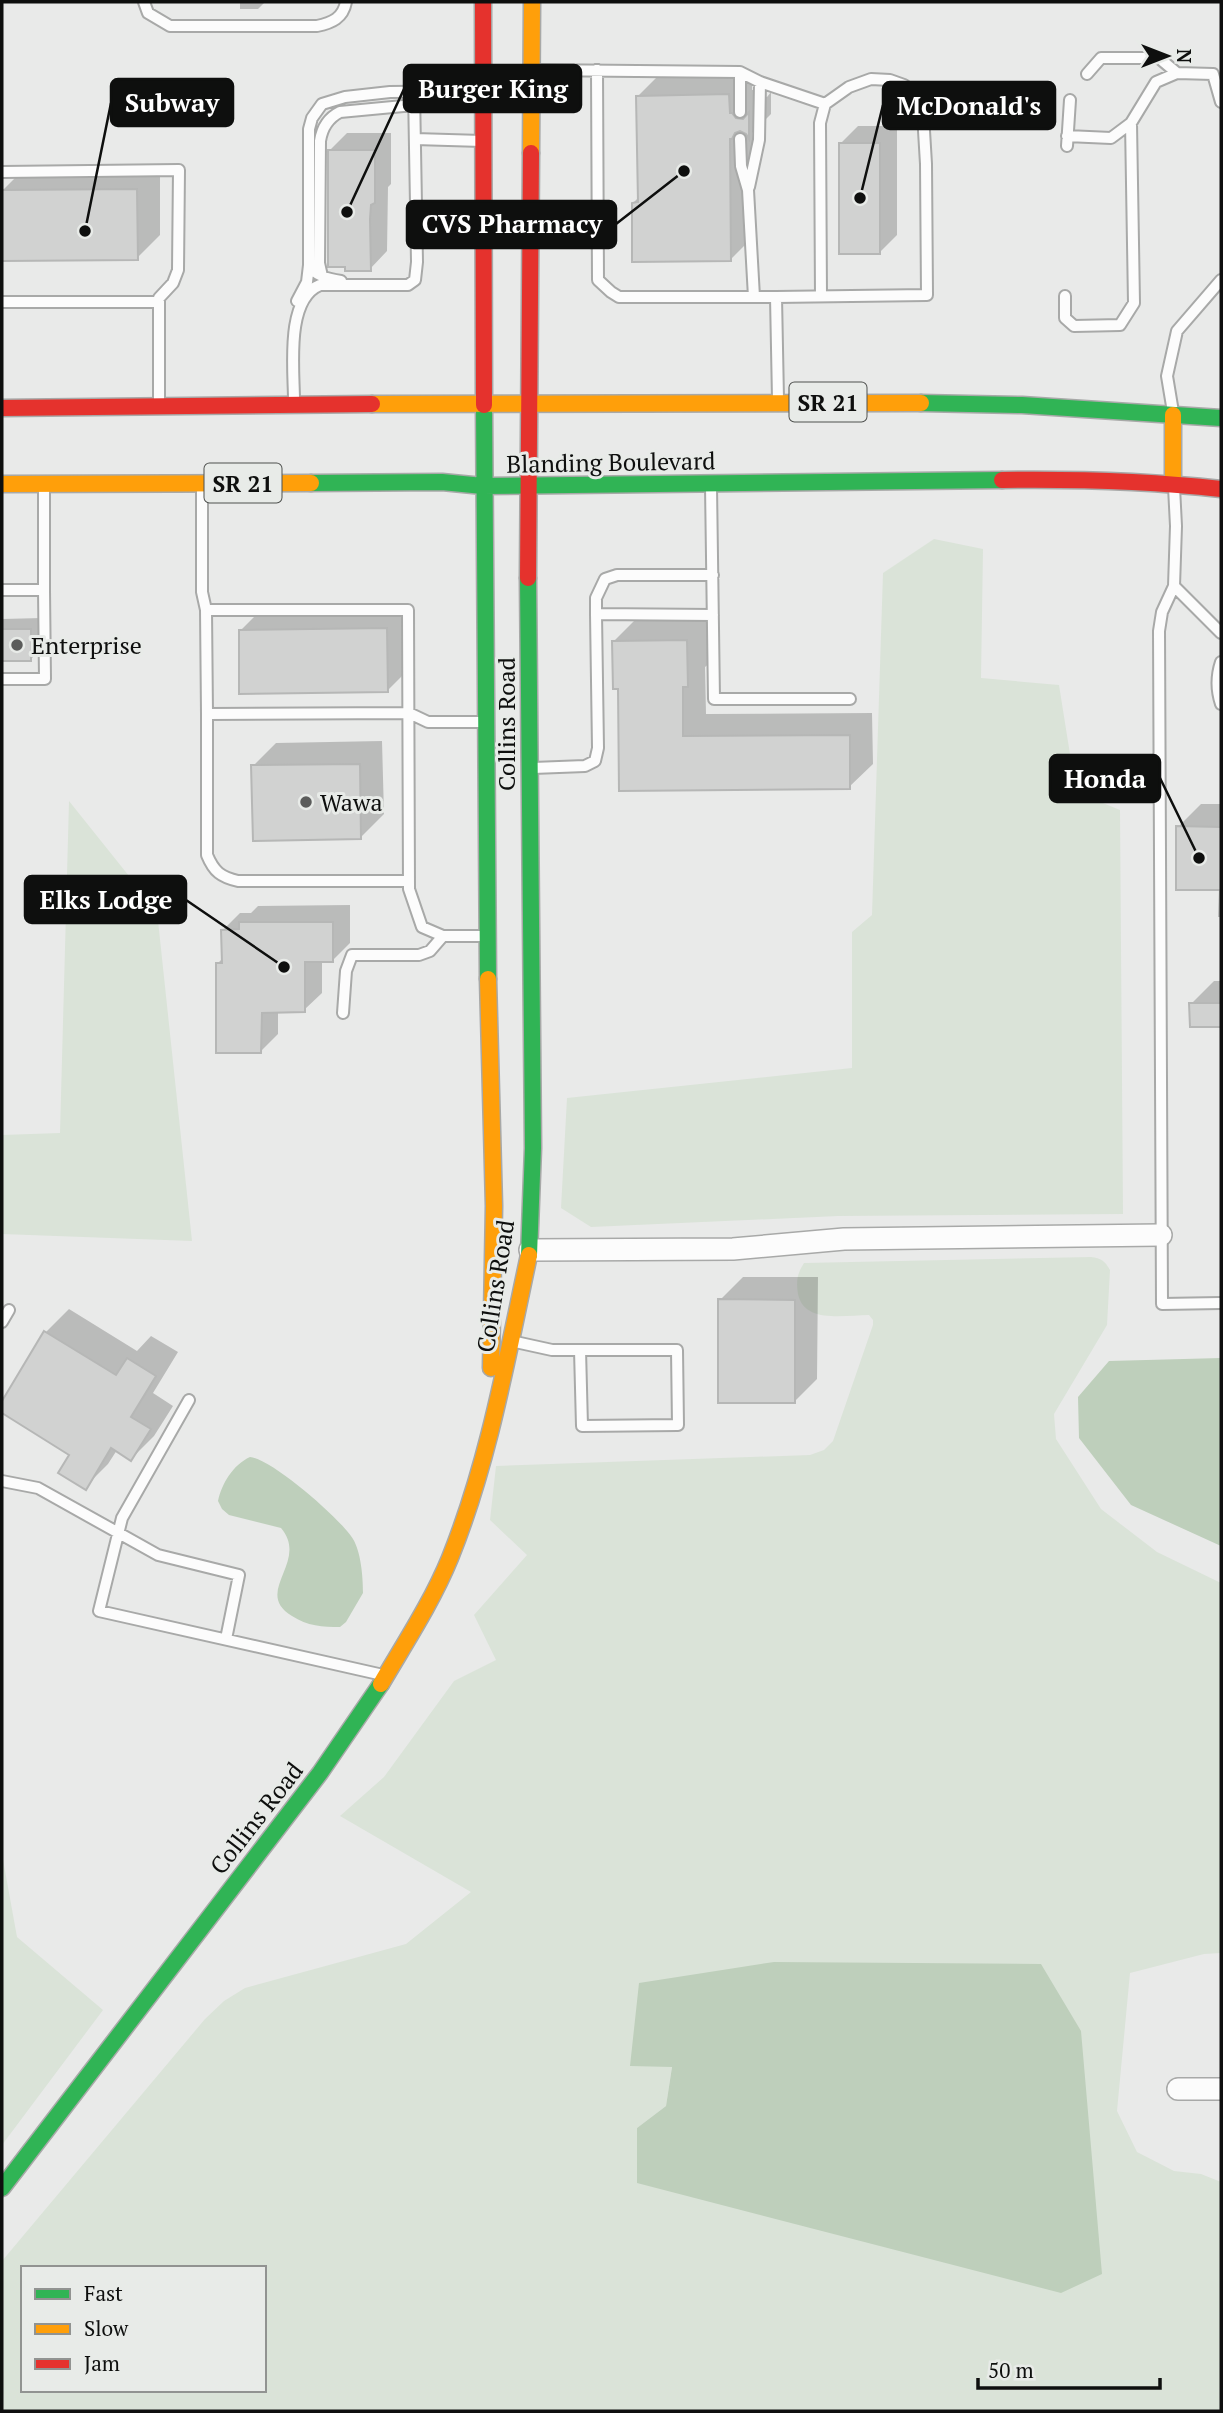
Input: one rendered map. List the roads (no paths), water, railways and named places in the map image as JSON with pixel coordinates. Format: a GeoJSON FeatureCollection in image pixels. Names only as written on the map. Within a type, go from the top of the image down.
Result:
{"type":"FeatureCollection","features":[{"type":"Feature","properties":{"kind":"main road","name":"Collins Road"},"geometry":{"type":"LineString","coordinates":[[483,2],[486,936],[492,1061],[494,1287],[488,1442]]}},
{"type":"Feature","properties":{"kind":"main road","name":"Collins Road"},"geometry":{"type":"LineString","coordinates":[[2,2188],[320,1773],[360,1716],[427,1605],[449,1560],[467,1513],[488,1442],[530,1250],[533,1148],[528,402],[532,2]]}},
{"type":"Feature","properties":{"kind":"main road","name":"SR 21"},"geometry":{"type":"LineString","coordinates":[[2,408],[778,402],[1022,405],[1221,418]]}},
{"type":"Feature","properties":{"kind":"main road"},"geometry":{"type":"LineString","coordinates":[[1173,415],[1174,484]]}},
{"type":"Feature","properties":{"kind":"main road","name":"Blanding Boulevard"},"geometry":{"type":"LineString","coordinates":[[2,484],[442,482],[528,486],[1072,479],[1221,489]]}},
{"type":"Feature","properties":{"kind":"street"},"geometry":{"type":"LineString","coordinates":[[530,1250],[733,1249],[844,1239],[1161,1235]]}},
{"type":"Feature","properties":{"kind":"street"},"geometry":{"type":"LineString","coordinates":[[1178,2089],[1221,2089]]}},
{"type":"Feature","properties":{"kind":"lane"},"geometry":{"type":"LineString","coordinates":[[144,2],[148,13],[170,26],[317,26],[338,18],[345,2]]}},
{"type":"Feature","properties":{"kind":"lane"},"geometry":{"type":"LineString","coordinates":[[1087,74],[1101,58],[1159,58],[1177,73]]}},
{"type":"Feature","properties":{"kind":"lane"},"geometry":{"type":"LineString","coordinates":[[532,69],[740,72],[760,82],[825,104]]}},
{"type":"Feature","properties":{"kind":"lane"},"geometry":{"type":"LineString","coordinates":[[597,70],[598,280],[620,297],[776,297],[927,295],[923,114],[913,92],[890,80],[871,79],[849,87],[825,104],[820,123],[821,296]]}},
{"type":"Feature","properties":{"kind":"lane"},"geometry":{"type":"LineString","coordinates":[[740,72],[740,112]]}},
{"type":"Feature","properties":{"kind":"lane"},"geometry":{"type":"LineString","coordinates":[[1070,100],[1067,141],[1111,138],[1131,123],[1156,82],[1177,73],[1213,74],[1221,102]]}},
{"type":"Feature","properties":{"kind":"lane"},"geometry":{"type":"LineString","coordinates":[[748,190],[760,140],[760,82]]}},
{"type":"Feature","properties":{"kind":"lane"},"geometry":{"type":"LineString","coordinates":[[294,405],[294,329],[297,302],[307,282],[309,265],[309,135],[316,111],[322,104],[345,97],[414,91],[483,91]]}},
{"type":"Feature","properties":{"kind":"lane"},"geometry":{"type":"LineString","coordinates":[[297,314],[305,298],[316,286],[408,285],[415,280],[414,91]]}},
{"type":"Feature","properties":{"kind":"lane"},"geometry":{"type":"LineString","coordinates":[[322,276],[319,263],[320,141],[324,127],[340,112],[414,105]]}},
{"type":"Feature","properties":{"kind":"lane"},"geometry":{"type":"LineString","coordinates":[[1065,296],[1065,318],[1074,326],[1120,325],[1134,303],[1131,123]]}},
{"type":"Feature","properties":{"kind":"lane"},"geometry":{"type":"LineString","coordinates":[[415,139],[483,141]]}},
{"type":"Feature","properties":{"kind":"lane"},"geometry":{"type":"LineString","coordinates":[[740,139],[741,166],[748,190],[754,297]]}},
{"type":"Feature","properties":{"kind":"lane"},"geometry":{"type":"LineString","coordinates":[[2,172],[179,170],[177,277],[160,296],[159,302],[159,406]]}},
{"type":"Feature","properties":{"kind":"lane"},"geometry":{"type":"LineString","coordinates":[[309,265],[322,276],[353,286]]}},
{"type":"Feature","properties":{"kind":"lane"},"geometry":{"type":"LineString","coordinates":[[1173,415],[1167,376],[1177,331],[1221,280]]}},
{"type":"Feature","properties":{"kind":"lane"},"geometry":{"type":"LineString","coordinates":[[776,297],[778,402]]}},
{"type":"Feature","properties":{"kind":"lane"},"geometry":{"type":"LineString","coordinates":[[2,302],[159,302]]}},
{"type":"Feature","properties":{"kind":"lane"},"geometry":{"type":"LineString","coordinates":[[202,483],[208,855],[213,870],[224,878],[238,881],[408,881]]}},
{"type":"Feature","properties":{"kind":"lane"},"geometry":{"type":"LineString","coordinates":[[711,483],[714,699],[850,699]]}},
{"type":"Feature","properties":{"kind":"lane"},"geometry":{"type":"LineString","coordinates":[[2,679],[45,679],[44,484]]}},
{"type":"Feature","properties":{"kind":"lane"},"geometry":{"type":"LineString","coordinates":[[1174,484],[1174,586],[1162,612],[1159,631],[1162,1304],[1221,1303]]}},
{"type":"Feature","properties":{"kind":"lane"},"geometry":{"type":"LineString","coordinates":[[529,768],[586,766],[595,761],[598,748],[596,598],[605,579],[617,575],[713,575]]}},
{"type":"Feature","properties":{"kind":"lane"},"geometry":{"type":"LineString","coordinates":[[1174,586],[1221,633]]}},
{"type":"Feature","properties":{"kind":"lane"},"geometry":{"type":"LineString","coordinates":[[2,590],[44,590]]}},
{"type":"Feature","properties":{"kind":"lane"},"geometry":{"type":"LineString","coordinates":[[206,610],[408,610],[408,881],[412,904],[422,927],[443,936],[486,936]]}},
{"type":"Feature","properties":{"kind":"lane"},"geometry":{"type":"LineString","coordinates":[[596,614],[713,615]]}},
{"type":"Feature","properties":{"kind":"lane"},"geometry":{"type":"LineString","coordinates":[[1221,662],[1217,691],[1221,704]]}},
{"type":"Feature","properties":{"kind":"lane"},"geometry":{"type":"LineString","coordinates":[[207,714],[409,713],[428,722],[485,722]]}},
{"type":"Feature","properties":{"kind":"lane"},"geometry":{"type":"LineString","coordinates":[[344,1013],[346,971],[352,955],[419,955],[430,951],[443,936]]}},
{"type":"Feature","properties":{"kind":"lane"},"geometry":{"type":"LineString","coordinates":[[2,1322],[9,1310]]}},
{"type":"Feature","properties":{"kind":"lane"},"geometry":{"type":"LineString","coordinates":[[511,1341],[552,1350],[580,1350],[677,1350],[678,1424],[582,1426],[580,1350]]}},
{"type":"Feature","properties":{"kind":"lane"},"geometry":{"type":"LineString","coordinates":[[189,1400],[122,1518],[99,1611],[386,1675]]}},
{"type":"Feature","properties":{"kind":"lane"},"geometry":{"type":"LineString","coordinates":[[2,1481],[37,1488],[158,1555],[239,1575],[226,1639]]}},
{"type":"Feature","properties":{"kind":"place","name":"CVS Pharmacy"},"geometry":{"type":"Point","coordinates":[684,171]}},
{"type":"Feature","properties":{"kind":"place","name":"McDonald's"},"geometry":{"type":"Point","coordinates":[860,198]}},
{"type":"Feature","properties":{"kind":"place","name":"Burger King"},"geometry":{"type":"Point","coordinates":[347,212]}},
{"type":"Feature","properties":{"kind":"place","name":"Subway"},"geometry":{"type":"Point","coordinates":[85,231]}},
{"type":"Feature","properties":{"kind":"place","name":"Enterprise"},"geometry":{"type":"Point","coordinates":[17,645]}},
{"type":"Feature","properties":{"kind":"place","name":"Wawa"},"geometry":{"type":"Point","coordinates":[306,802]}},
{"type":"Feature","properties":{"kind":"place","name":"Honda"},"geometry":{"type":"Point","coordinates":[1199,858]}},
{"type":"Feature","properties":{"kind":"place","name":"Elks Lodge"},"geometry":{"type":"Point","coordinates":[284,967]}}]}
